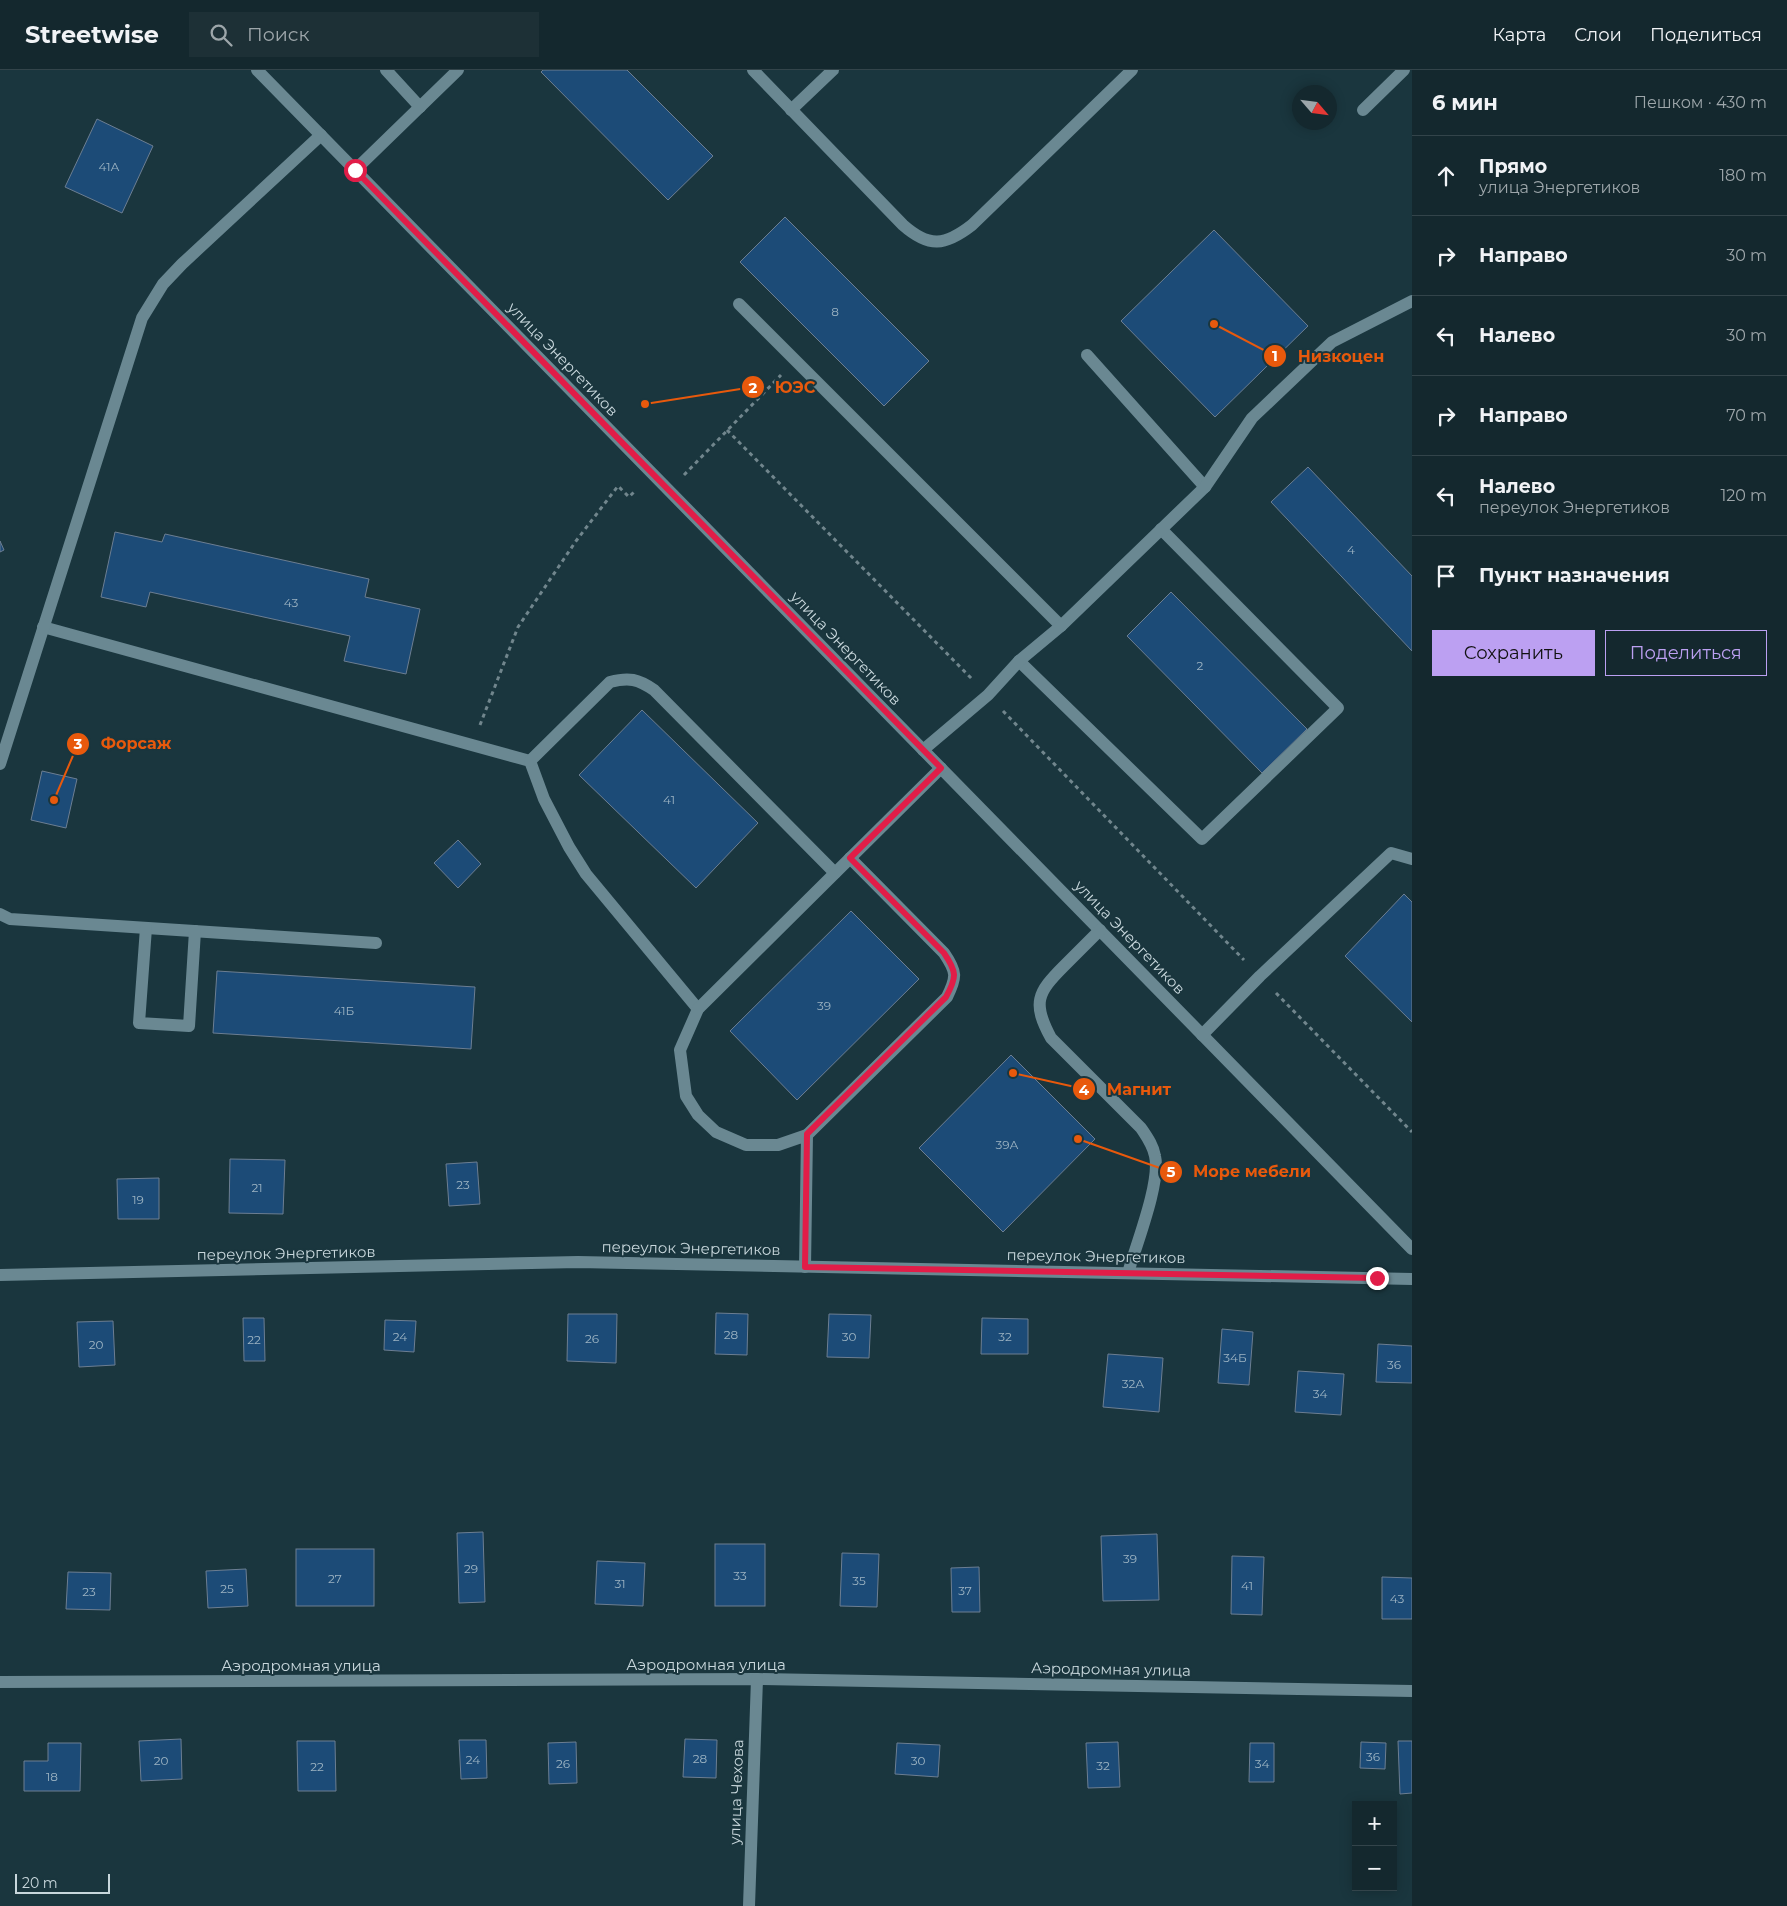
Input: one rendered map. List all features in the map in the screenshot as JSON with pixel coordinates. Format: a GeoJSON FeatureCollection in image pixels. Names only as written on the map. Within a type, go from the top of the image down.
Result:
{"type":"FeatureCollection","features":[{"type":"Feature","properties":{"kind":"street","name":"улица Энергетиков"},"geometry":{"type":"LineString","coordinates":[[257,70],[1412,1249]]}},
{"type":"Feature","properties":{"kind":"street"},"geometry":{"type":"LineString","coordinates":[[386,70],[420,107]]}},
{"type":"Feature","properties":{"kind":"street"},"geometry":{"type":"LineString","coordinates":[[355,170],[458,70]]}},
{"type":"Feature","properties":{"kind":"street"},"geometry":{"type":"LineString","coordinates":[[753,70],[903,225],[917,237],[935,242],[954,239],[972,225],[1132,70]]}},
{"type":"Feature","properties":{"kind":"street"},"geometry":{"type":"LineString","coordinates":[[791,110],[833,70]]}},
{"type":"Feature","properties":{"kind":"street"},"geometry":{"type":"LineString","coordinates":[[1363,110],[1404,70]]}},
{"type":"Feature","properties":{"kind":"street"},"geometry":{"type":"LineString","coordinates":[[0,764],[142,318],[162,284],[321,135]]}},
{"type":"Feature","properties":{"kind":"street"},"geometry":{"type":"LineString","coordinates":[[923,750],[988,695],[1019,661],[1061,626],[1205,487],[1252,418],[1332,342],[1412,301]]}},
{"type":"Feature","properties":{"kind":"street"},"geometry":{"type":"LineString","coordinates":[[739,304],[1061,626]]}},
{"type":"Feature","properties":{"kind":"street"},"geometry":{"type":"LineString","coordinates":[[1087,355],[1205,487]]}},
{"type":"Feature","properties":{"kind":"street"},"geometry":{"type":"LineString","coordinates":[[1019,661],[1202,839],[1338,708],[1161,529]]}},
{"type":"Feature","properties":{"kind":"street"},"geometry":{"type":"LineString","coordinates":[[43,627],[530,761]]}},
{"type":"Feature","properties":{"kind":"street"},"geometry":{"type":"LineString","coordinates":[[530,761],[610,682],[625,678],[639,680],[654,690],[835,873]]}},
{"type":"Feature","properties":{"kind":"street"},"geometry":{"type":"LineString","coordinates":[[530,761],[544,799],[569,847],[586,874],[698,1009]]}},
{"type":"Feature","properties":{"kind":"street"},"geometry":{"type":"LineString","coordinates":[[850,858],[944,953],[954,968],[955,982],[946,997],[807,1134],[778,1145],[746,1145],[716,1132],[698,1116],[686,1096],[680,1050],[698,1009],[850,858],[941,768]]}},
{"type":"Feature","properties":{"kind":"street"},"geometry":{"type":"LineString","coordinates":[[1202,1035],[1260,976],[1391,853],[1412,859]]}},
{"type":"Feature","properties":{"kind":"street"},"geometry":{"type":"LineString","coordinates":[[0,914],[10,919],[376,943]]}},
{"type":"Feature","properties":{"kind":"street"},"geometry":{"type":"LineString","coordinates":[[146,928],[140,1022],[189,1026],[195,931]]}},
{"type":"Feature","properties":{"kind":"street"},"geometry":{"type":"LineString","coordinates":[[1100,930],[1044,985],[1040,1004],[1042,1021],[1051,1038],[1141,1128],[1150,1140],[1155,1157],[1155,1179],[1128,1273]]}},
{"type":"Feature","properties":{"kind":"street"},"geometry":{"type":"LineString","coordinates":[[805,1267],[807,1134]]}},
{"type":"Feature","properties":{"kind":"street","name":"переулок Энергетиков"},"geometry":{"type":"LineString","coordinates":[[0,1275],[578,1262],[1412,1279]]}},
{"type":"Feature","properties":{"kind":"street","name":"Аэродромная улица"},"geometry":{"type":"LineString","coordinates":[[0,1682],[756,1679],[1412,1691]]}},
{"type":"Feature","properties":{"kind":"street","name":"улица Чехова"},"geometry":{"type":"LineString","coordinates":[[749,1906],[756,1679]]}},
{"type":"Feature","properties":{"kind":"path"},"geometry":{"type":"LineString","coordinates":[[679,480],[795,361]]}},
{"type":"Feature","properties":{"kind":"path"},"geometry":{"type":"LineString","coordinates":[[728,430],[1412,1132]]}},
{"type":"Feature","properties":{"kind":"path"},"geometry":{"type":"LineString","coordinates":[[474,745],[482,718],[518,627],[576,541],[618,486],[629,497],[652,473]]}},
{"type":"Feature","properties":{"kind":"building"},"geometry":{"type":"Polygon","coordinates":[[[543,70],[627,70],[713,156],[668,200],[541,72],[543,70]]]}},
{"type":"Feature","properties":{"kind":"building"},"geometry":{"type":"Polygon","coordinates":[[[97,119],[153,146],[122,213],[65,187],[97,119]]]}},
{"type":"Feature","properties":{"kind":"building"},"geometry":{"type":"Polygon","coordinates":[[[785,217],[929,361],[884,406],[740,262],[785,217]]]}},
{"type":"Feature","properties":{"kind":"building"},"geometry":{"type":"Polygon","coordinates":[[[1214,230],[1308,326],[1215,417],[1121,321],[1214,230]]]}},
{"type":"Feature","properties":{"kind":"building"},"geometry":{"type":"Polygon","coordinates":[[[1308,467],[1412,576],[1412,651],[1271,502],[1308,467]]]}},
{"type":"Feature","properties":{"kind":"building"},"geometry":{"type":"Polygon","coordinates":[[[115,532],[162,542],[165,534],[369,579],[365,597],[420,609],[406,674],[344,661],[350,636],[150,592],[146,607],[101,597],[115,532]]]}},
{"type":"Feature","properties":{"kind":"building"},"geometry":{"type":"Polygon","coordinates":[[[0,541],[4,550],[0,552],[0,541]]]}},
{"type":"Feature","properties":{"kind":"building"},"geometry":{"type":"Polygon","coordinates":[[[1171,592],[1307,729],[1262,773],[1127,636],[1171,592]]]}},
{"type":"Feature","properties":{"kind":"building"},"geometry":{"type":"Polygon","coordinates":[[[642,710],[758,823],[696,888],[579,775],[642,710]]]}},
{"type":"Feature","properties":{"kind":"building"},"geometry":{"type":"Polygon","coordinates":[[[42,771],[77,779],[66,828],[31,820],[42,771]]]}},
{"type":"Feature","properties":{"kind":"building"},"geometry":{"type":"Polygon","coordinates":[[[458,840],[481,864],[458,888],[434,863],[458,840]]]}},
{"type":"Feature","properties":{"kind":"building"},"geometry":{"type":"Polygon","coordinates":[[[1404,894],[1412,902],[1412,1022],[1345,956],[1404,894]]]}},
{"type":"Feature","properties":{"kind":"building"},"geometry":{"type":"Polygon","coordinates":[[[851,911],[919,979],[797,1100],[730,1031],[851,911]]]}},
{"type":"Feature","properties":{"kind":"building"},"geometry":{"type":"Polygon","coordinates":[[[217,971],[475,987],[471,1049],[213,1033],[217,971]]]}},
{"type":"Feature","properties":{"kind":"building"},"geometry":{"type":"Polygon","coordinates":[[[1011,1055],[1095,1139],[1003,1232],[919,1148],[1011,1055]]]}},
{"type":"Feature","properties":{"kind":"building"},"geometry":{"type":"Polygon","coordinates":[[[230,1159],[285,1160],[283,1214],[229,1213],[230,1159]]]}},
{"type":"Feature","properties":{"kind":"building"},"geometry":{"type":"Polygon","coordinates":[[[477,1162],[480,1204],[449,1206],[446,1164],[477,1162]]]}},
{"type":"Feature","properties":{"kind":"building"},"geometry":{"type":"Polygon","coordinates":[[[159,1178],[159,1219],[118,1219],[117,1179],[159,1178]]]}},
{"type":"Feature","properties":{"kind":"building"},"geometry":{"type":"Polygon","coordinates":[[[716,1313],[748,1314],[747,1355],[715,1354],[716,1313]]]}},
{"type":"Feature","properties":{"kind":"building"},"geometry":{"type":"Polygon","coordinates":[[[568,1314],[617,1314],[616,1363],[567,1361],[568,1314]]]}},
{"type":"Feature","properties":{"kind":"building"},"geometry":{"type":"Polygon","coordinates":[[[829,1314],[871,1315],[869,1358],[827,1357],[829,1314]]]}},
{"type":"Feature","properties":{"kind":"building"},"geometry":{"type":"Polygon","coordinates":[[[243,1318],[264,1318],[265,1361],[244,1361],[243,1318]]]}},
{"type":"Feature","properties":{"kind":"building"},"geometry":{"type":"Polygon","coordinates":[[[982,1318],[1028,1319],[1028,1354],[981,1354],[982,1318]]]}},
{"type":"Feature","properties":{"kind":"building"},"geometry":{"type":"Polygon","coordinates":[[[385,1320],[416,1321],[414,1352],[384,1350],[385,1320]]]}},
{"type":"Feature","properties":{"kind":"building"},"geometry":{"type":"Polygon","coordinates":[[[113,1321],[115,1365],[79,1367],[77,1322],[113,1321]]]}},
{"type":"Feature","properties":{"kind":"building"},"geometry":{"type":"Polygon","coordinates":[[[1222,1329],[1253,1332],[1249,1385],[1218,1383],[1222,1329]]]}},
{"type":"Feature","properties":{"kind":"building"},"geometry":{"type":"Polygon","coordinates":[[[1378,1344],[1412,1346],[1412,1383],[1376,1382],[1378,1344]]]}},
{"type":"Feature","properties":{"kind":"building"},"geometry":{"type":"Polygon","coordinates":[[[1108,1354],[1163,1358],[1159,1412],[1103,1407],[1108,1354]]]}},
{"type":"Feature","properties":{"kind":"building"},"geometry":{"type":"Polygon","coordinates":[[[1298,1371],[1344,1374],[1341,1415],[1295,1412],[1298,1371]]]}},
{"type":"Feature","properties":{"kind":"building"},"geometry":{"type":"Polygon","coordinates":[[[483,1532],[485,1602],[459,1603],[457,1533],[483,1532]]]}},
{"type":"Feature","properties":{"kind":"building"},"geometry":{"type":"Polygon","coordinates":[[[1157,1534],[1159,1600],[1103,1601],[1101,1536],[1157,1534]]]}},
{"type":"Feature","properties":{"kind":"building"},"geometry":{"type":"Polygon","coordinates":[[[715,1544],[765,1544],[765,1606],[715,1606],[715,1544]]]}},
{"type":"Feature","properties":{"kind":"building"},"geometry":{"type":"Polygon","coordinates":[[[296,1549],[374,1549],[374,1606],[296,1606],[296,1549]]]}},
{"type":"Feature","properties":{"kind":"building"},"geometry":{"type":"Polygon","coordinates":[[[842,1553],[879,1554],[877,1607],[840,1606],[842,1553]]]}},
{"type":"Feature","properties":{"kind":"building"},"geometry":{"type":"Polygon","coordinates":[[[1232,1556],[1264,1557],[1262,1615],[1231,1614],[1232,1556]]]}},
{"type":"Feature","properties":{"kind":"building"},"geometry":{"type":"Polygon","coordinates":[[[597,1561],[645,1563],[643,1606],[595,1604],[597,1561]]]}},
{"type":"Feature","properties":{"kind":"building"},"geometry":{"type":"Polygon","coordinates":[[[979,1567],[980,1612],[952,1612],[951,1568],[979,1567]]]}},
{"type":"Feature","properties":{"kind":"building"},"geometry":{"type":"Polygon","coordinates":[[[246,1569],[248,1606],[208,1608],[206,1571],[246,1569]]]}},
{"type":"Feature","properties":{"kind":"building"},"geometry":{"type":"Polygon","coordinates":[[[68,1572],[111,1573],[110,1610],[66,1609],[68,1572]]]}},
{"type":"Feature","properties":{"kind":"building"},"geometry":{"type":"Polygon","coordinates":[[[1382,1577],[1412,1578],[1412,1619],[1382,1619],[1382,1577]]]}},
{"type":"Feature","properties":{"kind":"building"},"geometry":{"type":"Polygon","coordinates":[[[181,1739],[182,1779],[141,1781],[139,1741],[181,1739]]]}},
{"type":"Feature","properties":{"kind":"building"},"geometry":{"type":"Polygon","coordinates":[[[685,1739],[717,1740],[716,1778],[683,1777],[685,1739]]]}},
{"type":"Feature","properties":{"kind":"building"},"geometry":{"type":"Polygon","coordinates":[[[459,1740],[486,1740],[487,1778],[461,1779],[459,1740]]]}},
{"type":"Feature","properties":{"kind":"building"},"geometry":{"type":"Polygon","coordinates":[[[297,1741],[335,1741],[336,1791],[298,1791],[297,1741]]]}},
{"type":"Feature","properties":{"kind":"building"},"geometry":{"type":"Polygon","coordinates":[[[1398,1741],[1412,1741],[1412,1793],[1400,1794],[1398,1741]]]}},
{"type":"Feature","properties":{"kind":"building"},"geometry":{"type":"Polygon","coordinates":[[[576,1742],[577,1783],[549,1784],[548,1743],[576,1742]]]}},
{"type":"Feature","properties":{"kind":"building"},"geometry":{"type":"Polygon","coordinates":[[[1118,1742],[1120,1787],[1088,1788],[1086,1743],[1118,1742]]]}},
{"type":"Feature","properties":{"kind":"building"},"geometry":{"type":"Polygon","coordinates":[[[1361,1742],[1386,1743],[1385,1769],[1360,1768],[1361,1742]]]}},
{"type":"Feature","properties":{"kind":"building"},"geometry":{"type":"Polygon","coordinates":[[[48,1743],[81,1743],[80,1791],[24,1791],[24,1761],[48,1761],[48,1743]]]}},
{"type":"Feature","properties":{"kind":"building"},"geometry":{"type":"Polygon","coordinates":[[[897,1743],[940,1745],[938,1777],[895,1774],[897,1743]]]}},
{"type":"Feature","properties":{"kind":"building"},"geometry":{"type":"Polygon","coordinates":[[[1250,1743],[1274,1743],[1274,1782],[1249,1782],[1250,1743]]]}},
{"type":"Feature","properties":{"kind":"place","name":"Низкоцен"},"geometry":{"type":"Point","coordinates":[1214,324]}},
{"type":"Feature","properties":{"kind":"place","name":"ЮЭС"},"geometry":{"type":"Point","coordinates":[645,404]}},
{"type":"Feature","properties":{"kind":"place","name":"Форсаж"},"geometry":{"type":"Point","coordinates":[54,800]}},
{"type":"Feature","properties":{"kind":"place","name":"Магнит"},"geometry":{"type":"Point","coordinates":[1013,1073]}},
{"type":"Feature","properties":{"kind":"place","name":"Море мебели"},"geometry":{"type":"Point","coordinates":[1078,1139]}},
{"type":"Feature","properties":{"kind":"route"},"geometry":{"type":"LineString","coordinates":[[355,170],[941,768],[850,858],[944,953],[954,968],[955,982],[946,997],[807,1134],[805,1267],[1377,1278]]}}]}
